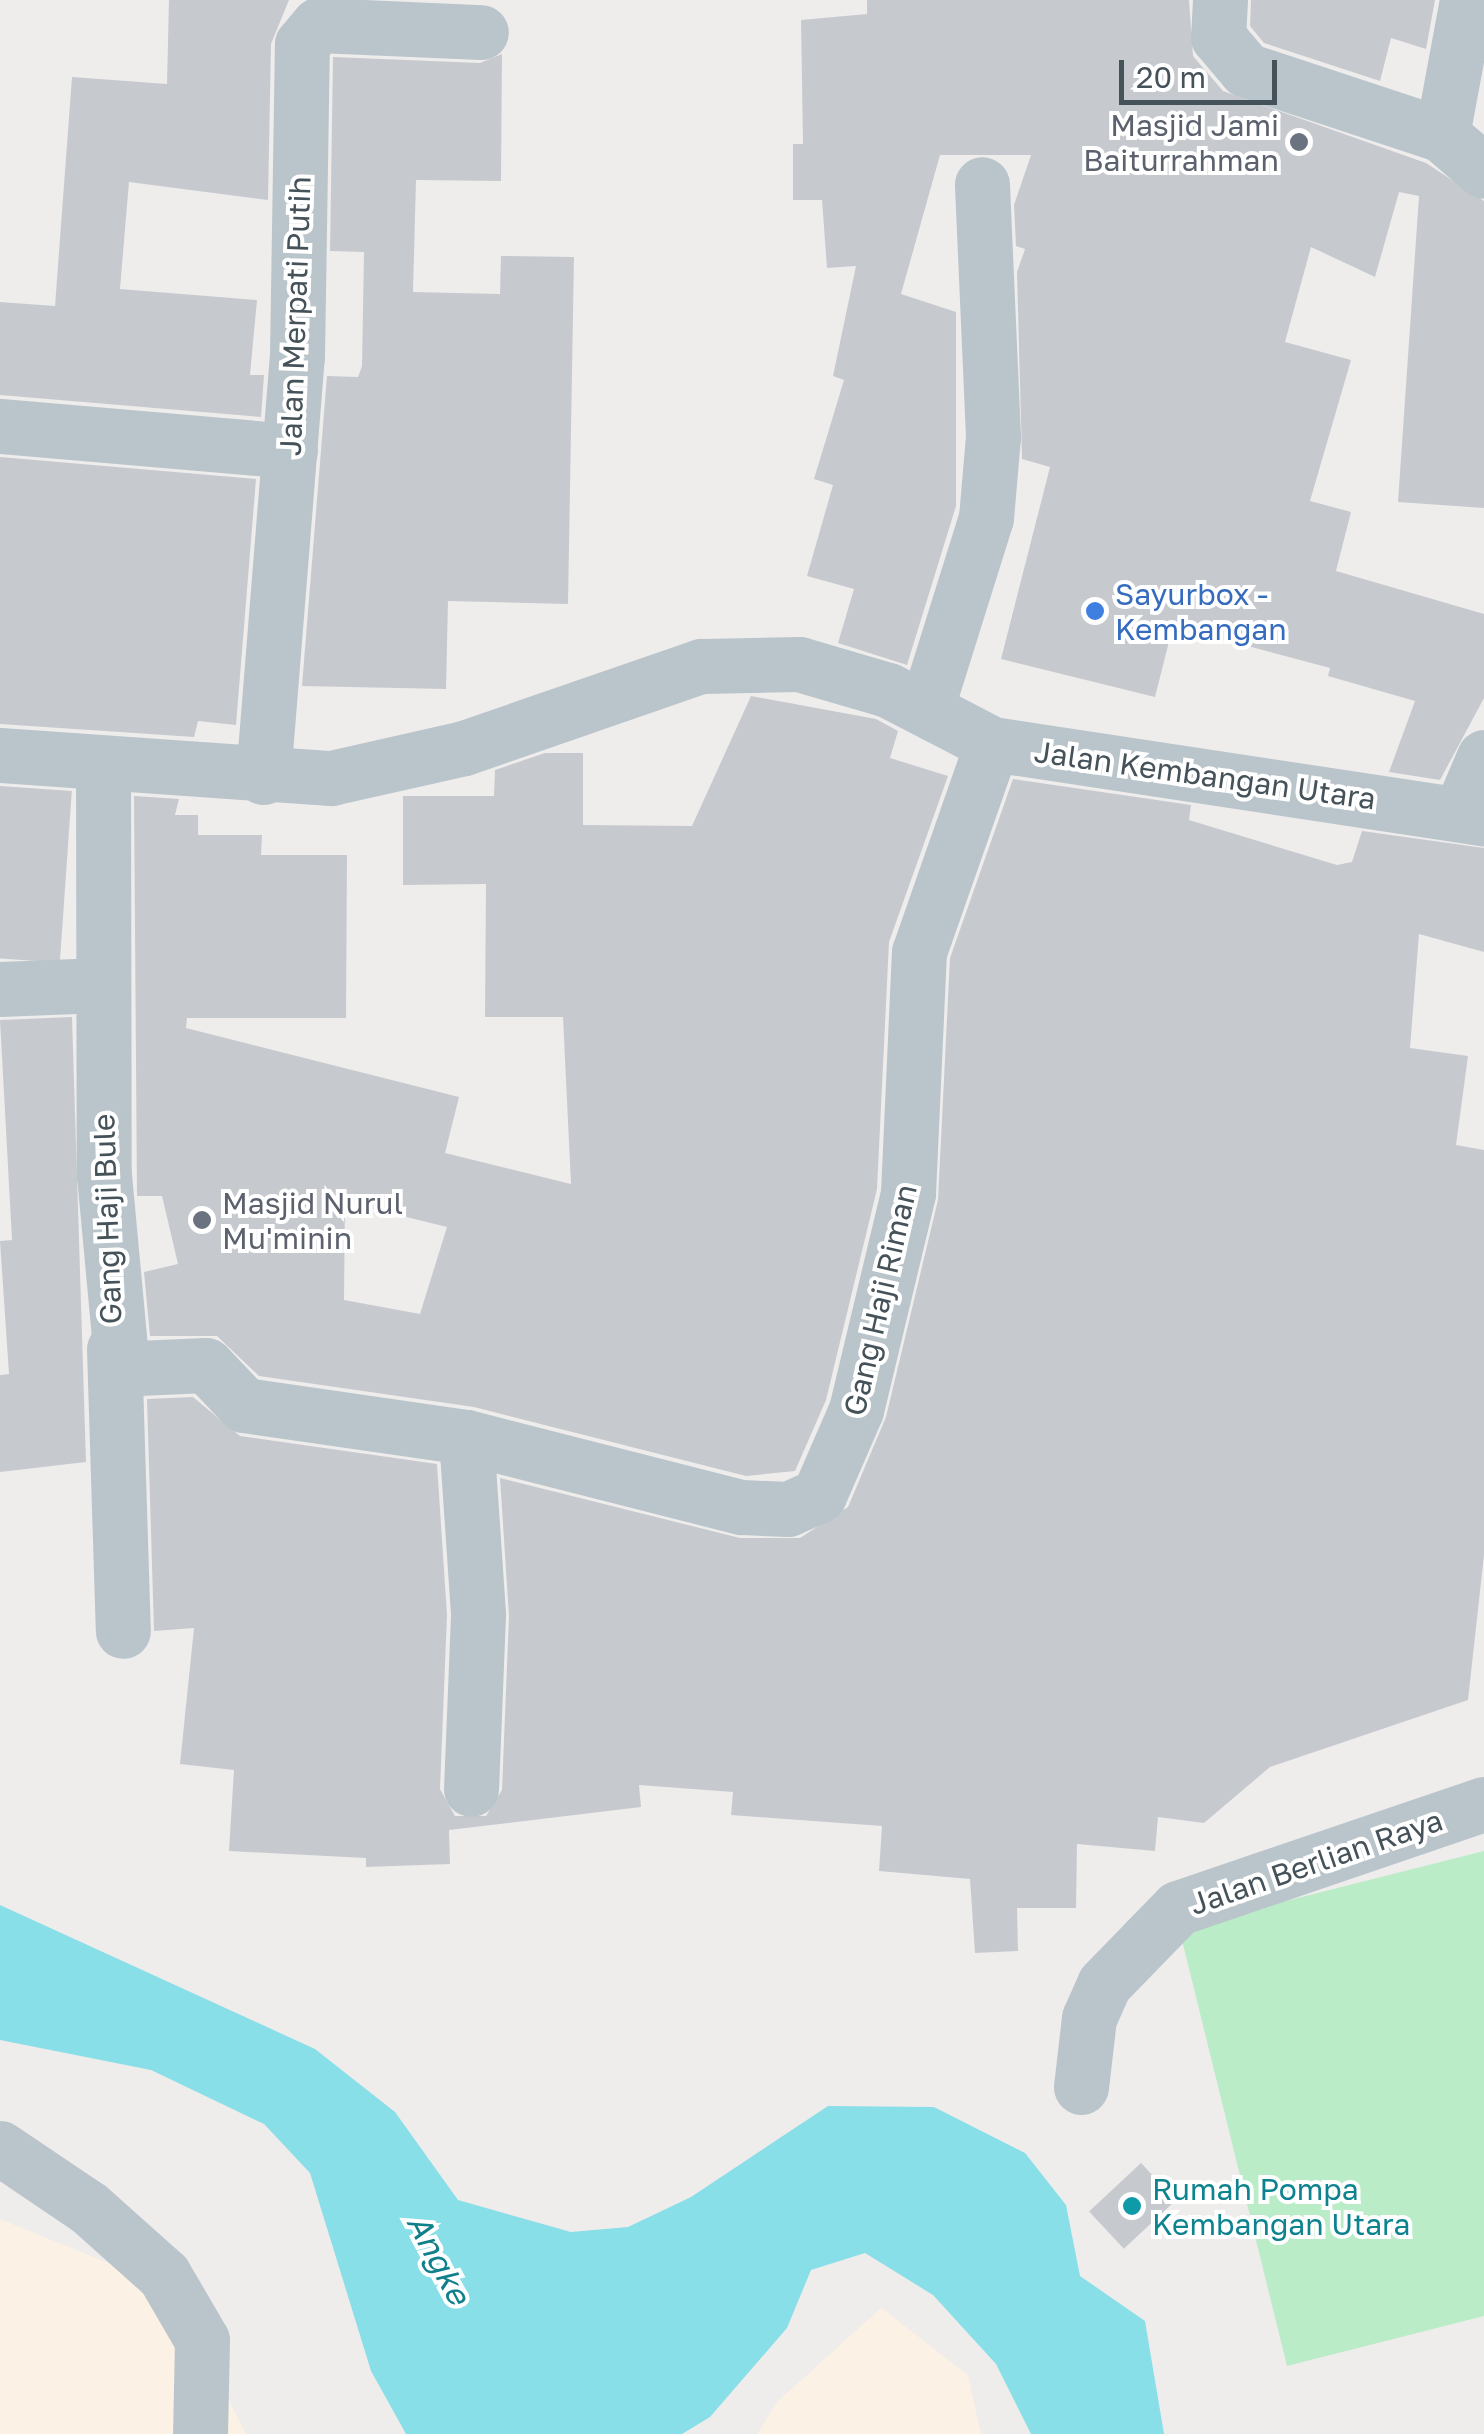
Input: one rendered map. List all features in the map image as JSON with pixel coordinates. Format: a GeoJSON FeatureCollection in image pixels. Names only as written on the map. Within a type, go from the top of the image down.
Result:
{"type":"FeatureCollection","features":[{"type":"Feature","properties":{"kind":"street"},"geometry":{"type":"LineString","coordinates":[[1220,0],[1218,37],[1246,70],[1442,134],[1484,171]]}},
{"type":"Feature","properties":{"kind":"street"},"geometry":{"type":"LineString","coordinates":[[1442,134],[1467,0]]}},
{"type":"Feature","properties":{"kind":"street","name":"Jalan Merpati Putih"},"geometry":{"type":"LineString","coordinates":[[263,777],[290,451],[306,34],[318,25],[481,32]]}},
{"type":"Feature","properties":{"kind":"street"},"geometry":{"type":"LineString","coordinates":[[926,709],[986,518],[993,437],[982,184]]}},
{"type":"Feature","properties":{"kind":"street"},"geometry":{"type":"LineString","coordinates":[[0,426],[290,451]]}},
{"type":"Feature","properties":{"kind":"street","name":"Jalan Kembangan Utara"},"geometry":{"type":"LineString","coordinates":[[0,755],[263,777],[398,766],[701,666],[831,668],[926,709],[992,744],[1472,815]]}},
{"type":"Feature","properties":{"kind":"street","name":"Gang Haji Riman"},"geometry":{"type":"LineString","coordinates":[[466,1437],[740,1507],[788,1510],[819,1495],[856,1410],[908,1193],[919,952],[992,744]]}},
{"type":"Feature","properties":{"kind":"street"},"geometry":{"type":"LineString","coordinates":[[1472,815],[1484,757]]}},
{"type":"Feature","properties":{"kind":"street","name":"Gang Haji Bule"},"geometry":{"type":"LineString","coordinates":[[103,766],[101,985],[114,1350],[138,1368],[206,1365],[244,1405],[466,1437]]}},
{"type":"Feature","properties":{"kind":"street"},"geometry":{"type":"LineString","coordinates":[[0,989],[101,985]]}},
{"type":"Feature","properties":{"kind":"street"},"geometry":{"type":"LineString","coordinates":[[114,1350],[123,1631]]}},
{"type":"Feature","properties":{"kind":"street"},"geometry":{"type":"LineString","coordinates":[[466,1437],[478,1615],[471,1788]]}},
{"type":"Feature","properties":{"kind":"street","name":"Jalan Berlian Raya"},"geometry":{"type":"LineString","coordinates":[[1081,2087],[1089,2018],[1104,1984],[1178,1908],[1484,1804]]}},
{"type":"Feature","properties":{"kind":"street"},"geometry":{"type":"LineString","coordinates":[[0,2148],[89,2208],[164,2276],[202,2340],[200,2434]]}},
{"type":"Feature","properties":{"kind":"shaded area"},"geometry":{"type":"Polygon","coordinates":[[[0,2219],[172,2289],[246,2434],[0,2434],[0,2219]]]}},
{"type":"Feature","properties":{"kind":"shaded area"},"geometry":{"type":"Polygon","coordinates":[[[881,2308],[968,2375],[981,2434],[757,2434],[778,2401],[881,2308]]]}},
{"type":"Feature","properties":{"kind":"green space"},"geometry":{"type":"Polygon","coordinates":[[[1484,1851],[1484,2316],[1287,2366],[1179,1928],[1484,1851]]]}},
{"type":"Feature","properties":{"kind":"water","name":"Angke"},"geometry":{"type":"Polygon","coordinates":[[[0,1905],[315,2049],[395,2112],[458,2200],[571,2232],[628,2227],[691,2197],[828,2106],[934,2107],[1025,2153],[1066,2205],[1080,2276],[1145,2321],[1164,2434],[1031,2434],[996,2364],[933,2295],[865,2253],[811,2270],[787,2328],[710,2417],[682,2434],[406,2434],[371,2371],[310,2173],[264,2124],[151,2070],[0,2040],[0,1905]]]}},
{"type":"Feature","properties":{"kind":"building"},"geometry":{"type":"Polygon","coordinates":[[[169,0],[289,0],[271,44],[268,200],[129,182],[120,289],[257,300],[250,375],[264,375],[261,417],[0,395],[0,302],[55,306],[72,77],[167,84],[169,0]]]}},
{"type":"Feature","properties":{"kind":"building"},"geometry":{"type":"Polygon","coordinates":[[[867,0],[1189,0],[1193,56],[1223,91],[1426,163],[1484,201],[1484,508],[1398,502],[1419,196],[1399,192],[1375,277],[1311,247],[1285,342],[1351,360],[1310,501],[1351,512],[1336,571],[1484,614],[1484,698],[1440,780],[1389,772],[1415,701],[1328,676],[1330,668],[1173,626],[1155,697],[1001,659],[1050,467],[1022,459],[1017,272],[1025,249],[1016,246],[1014,205],[1031,155],[940,155],[901,294],[956,312],[956,506],[907,665],[838,643],[854,589],[807,576],[833,485],[814,479],[844,380],[833,376],[856,266],[827,268],[822,200],[793,200],[793,144],[803,144],[801,20],[867,14],[867,0]]]}},
{"type":"Feature","properties":{"kind":"building"},"geometry":{"type":"Polygon","coordinates":[[[1251,0],[1435,0],[1426,49],[1391,38],[1380,81],[1264,43],[1250,26],[1251,0]]]}},
{"type":"Feature","properties":{"kind":"building"},"geometry":{"type":"Polygon","coordinates":[[[502,54],[501,181],[416,180],[413,292],[500,294],[501,256],[574,257],[568,604],[448,601],[446,689],[302,686],[327,376],[358,377],[362,366],[364,252],[330,251],[333,57],[480,63],[502,54]]]}},
{"type":"Feature","properties":{"kind":"building"},"geometry":{"type":"Polygon","coordinates":[[[0,457],[256,479],[236,725],[198,721],[194,737],[0,724],[0,457]]]}},
{"type":"Feature","properties":{"kind":"building"},"geometry":{"type":"Polygon","coordinates":[[[751,696],[876,719],[898,731],[890,758],[948,776],[889,942],[877,1189],[826,1400],[795,1471],[746,1476],[474,1407],[259,1376],[217,1336],[150,1336],[144,1272],[178,1264],[162,1196],[137,1196],[134,796],[179,799],[175,815],[198,815],[198,835],[262,835],[261,855],[347,855],[346,1018],[187,1018],[186,1028],[459,1097],[445,1153],[571,1184],[563,1017],[485,1017],[486,884],[403,885],[403,796],[494,796],[495,770],[545,753],[583,753],[583,825],[692,826],[751,696]],[[345,1202],[344,1300],[420,1314],[447,1227],[345,1202]]]}},
{"type":"Feature","properties":{"kind":"building"},"geometry":{"type":"Polygon","coordinates":[[[1013,779],[1191,805],[1189,820],[1337,865],[1352,862],[1362,831],[1484,848],[1484,952],[1419,934],[1410,1048],[1468,1056],[1456,1145],[1484,1150],[1484,1555],[1468,1700],[1270,1767],[1204,1823],[1158,1817],[1155,1851],[1077,1844],[1076,1908],[1017,1908],[1018,1951],[975,1953],[970,1879],[879,1871],[882,1826],[731,1815],[733,1792],[639,1785],[641,1807],[449,1830],[450,1864],[366,1867],[366,1858],[229,1851],[234,1770],[180,1764],[194,1628],[154,1631],[147,1399],[193,1397],[240,1436],[437,1464],[447,1615],[440,1789],[455,1816],[486,1816],[502,1790],[509,1616],[500,1478],[740,1538],[800,1538],[848,1507],[886,1417],[938,1200],[950,958],[1013,779]]]}},
{"type":"Feature","properties":{"kind":"building"},"geometry":{"type":"Polygon","coordinates":[[[0,786],[72,791],[60,963],[0,958],[0,786]]]}},
{"type":"Feature","properties":{"kind":"building"},"geometry":{"type":"Polygon","coordinates":[[[72,1017],[86,1462],[0,1472],[0,1375],[9,1374],[0,1241],[12,1240],[0,1020],[72,1017]]]}},
{"type":"Feature","properties":{"kind":"building","name":"Rumah Pompa Kembangan Utara"},"geometry":{"type":"Polygon","coordinates":[[[1141,2163],[1176,2200],[1124,2249],[1089,2211],[1141,2163]]]}},
{"type":"Feature","properties":{"kind":"place","name":"Masjid Jami Baiturrahman"},"geometry":{"type":"Point","coordinates":[1299,142]}},
{"type":"Feature","properties":{"kind":"place","name":"Sayurbox - Kembangan"},"geometry":{"type":"Point","coordinates":[1095,611]}},
{"type":"Feature","properties":{"kind":"place","name":"Masjid Nurul Mu'minin"},"geometry":{"type":"Point","coordinates":[202,1220]}},
{"type":"Feature","properties":{"kind":"place","name":"Rumah Pompa Kembangan Utara"},"geometry":{"type":"Point","coordinates":[1132,2206]}}]}
